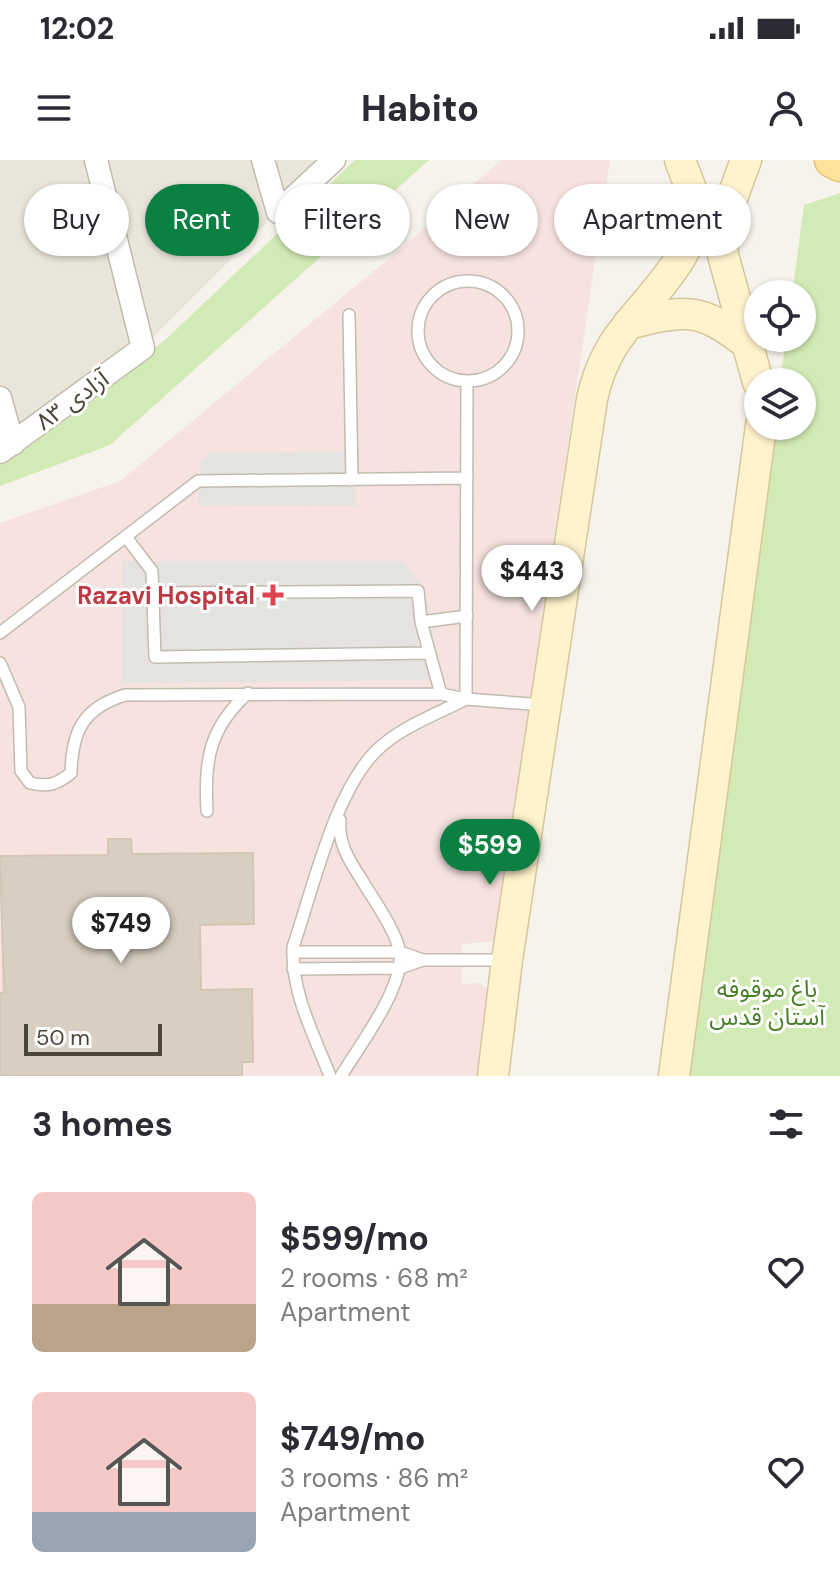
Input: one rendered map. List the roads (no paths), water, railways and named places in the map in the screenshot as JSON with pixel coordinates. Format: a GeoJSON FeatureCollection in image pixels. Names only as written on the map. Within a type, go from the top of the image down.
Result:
{"type":"FeatureCollection","features":[{"type":"Feature","properties":{"kind":"main road"},"geometry":{"type":"LineString","coordinates":[[832,160],[840,164]]}},
{"type":"Feature","properties":{"kind":"street","name":"آزادی ۸۳"},"geometry":{"type":"LineString","coordinates":[[6,448],[143,348],[96,160]]}},
{"type":"Feature","properties":{"kind":"street"},"geometry":{"type":"LineString","coordinates":[[263,160],[278,212],[334,160]]}},
{"type":"Feature","properties":{"kind":"street"},"geometry":{"type":"LineString","coordinates":[[493,1076],[507,960],[592,399],[597,376],[611,348],[684,254],[693,226],[695,202],[680,160]]}},
{"type":"Feature","properties":{"kind":"street"},"geometry":{"type":"LineString","coordinates":[[744,335],[723,255],[721,228],[746,160]]}},
{"type":"Feature","properties":{"kind":"street"},"geometry":{"type":"LineString","coordinates":[[628,324],[668,314],[695,314],[719,321],[744,341]]}},
{"type":"Feature","properties":{"kind":"street"},"geometry":{"type":"LineString","coordinates":[[0,398],[6,448]]}},
{"type":"Feature","properties":{"kind":"street"},"geometry":{"type":"LineString","coordinates":[[674,1076],[759,440]]}},
{"type":"Feature","properties":{"kind":"lane"},"geometry":{"type":"LineString","coordinates":[[468,281],[497,291],[508,302],[518,332],[508,361],[497,372],[483,379],[467,381],[452,379],[438,372],[427,361],[417,331],[427,302],[438,291],[468,281]]}},
{"type":"Feature","properties":{"kind":"lane"},"geometry":{"type":"LineString","coordinates":[[349,315],[352,480]]}},
{"type":"Feature","properties":{"kind":"lane"},"geometry":{"type":"LineString","coordinates":[[466,699],[467,381]]}},
{"type":"Feature","properties":{"kind":"lane"},"geometry":{"type":"LineString","coordinates":[[0,633],[198,481],[467,478]]}},
{"type":"Feature","properties":{"kind":"lane"},"geometry":{"type":"LineString","coordinates":[[126,537],[152,571],[155,657],[429,653]]}},
{"type":"Feature","properties":{"kind":"lane"},"geometry":{"type":"LineString","coordinates":[[152,593],[418,591],[421,622],[441,694]]}},
{"type":"Feature","properties":{"kind":"lane"},"geometry":{"type":"LineString","coordinates":[[421,622],[467,616]]}},
{"type":"Feature","properties":{"kind":"lane"},"geometry":{"type":"LineString","coordinates":[[0,663],[19,707],[21,771],[30,783],[44,786],[57,784],[71,773],[71,751],[76,730],[106,701],[125,695],[441,694],[545,705]]}},
{"type":"Feature","properties":{"kind":"lane"},"geometry":{"type":"LineString","coordinates":[[207,811],[205,777],[215,733],[229,710],[248,693]]}},
{"type":"Feature","properties":{"kind":"lane"},"geometry":{"type":"LineString","coordinates":[[330,1076],[301,1003],[293,969],[293,952],[341,805],[354,777],[378,749],[409,728],[466,699]]}},
{"type":"Feature","properties":{"kind":"lane"},"geometry":{"type":"LineString","coordinates":[[341,805],[339,831],[347,856],[382,913],[400,952],[400,968],[384,1008],[341,1076]]}},
{"type":"Feature","properties":{"kind":"lane"},"geometry":{"type":"LineString","coordinates":[[293,952],[400,952],[423,960],[507,960]]}},
{"type":"Feature","properties":{"kind":"lane"},"geometry":{"type":"LineString","coordinates":[[293,969],[400,968],[423,960]]}},
{"type":"Feature","properties":{"kind":"place","name":"Razavi Hospital"},"geometry":{"type":"Point","coordinates":[273,595]}},
{"type":"Feature","properties":{"kind":"park label","name":"باغ موقوفه آستان قدس"},"geometry":{"type":"Point","coordinates":[767,1002]}}]}
